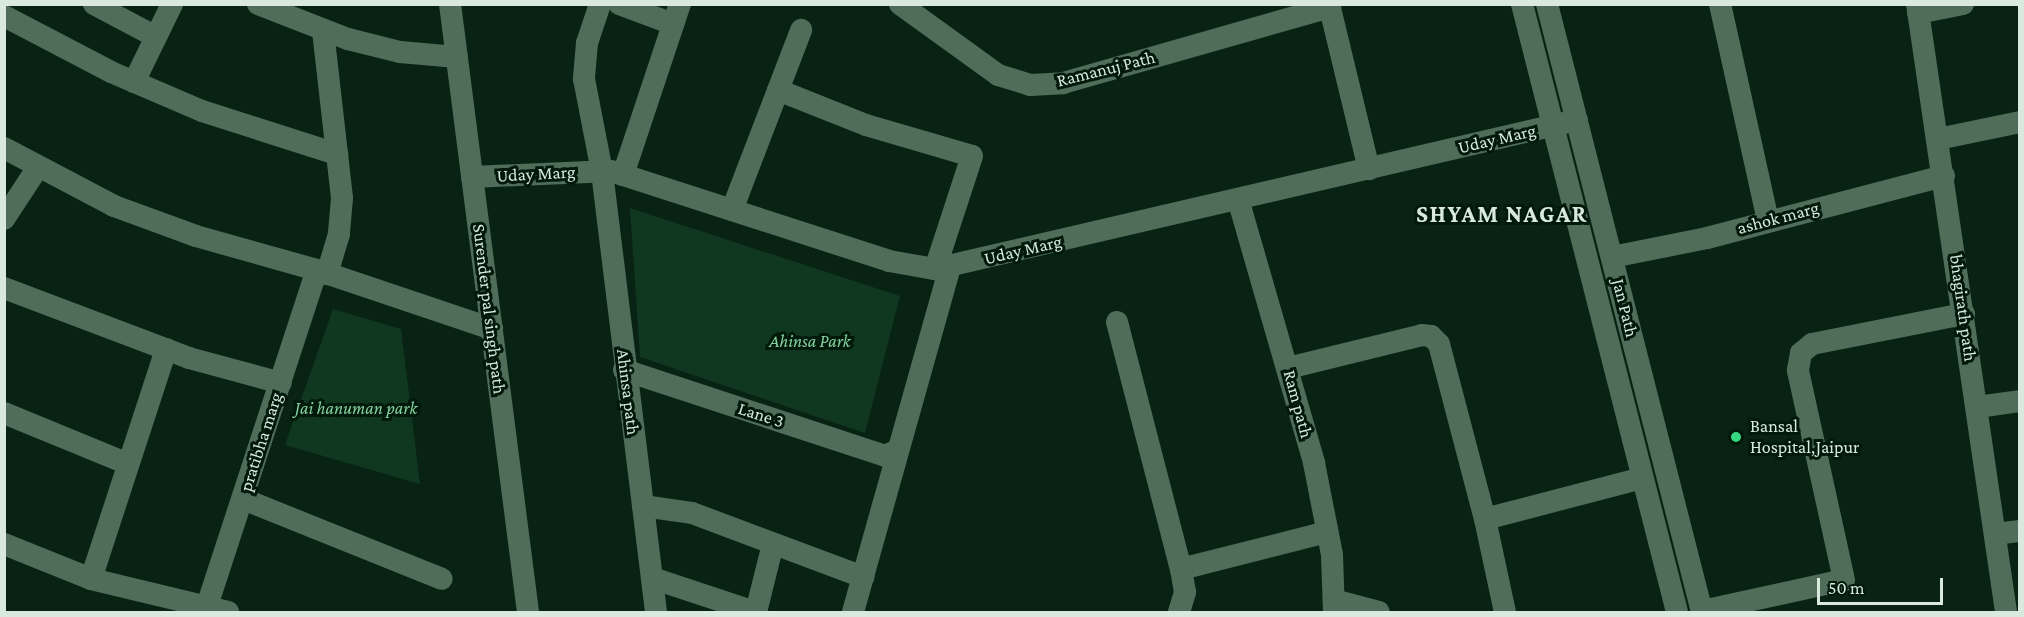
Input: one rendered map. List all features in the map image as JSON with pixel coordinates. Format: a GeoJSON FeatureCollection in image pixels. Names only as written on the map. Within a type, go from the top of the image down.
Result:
{"type":"FeatureCollection","features":[{"type":"Feature","properties":{"kind":"street"},"geometry":{"type":"LineString","coordinates":[[94,4],[156,37]]}},
{"type":"Feature","properties":{"kind":"street"},"geometry":{"type":"LineString","coordinates":[[134,82],[172,4]]}},
{"type":"Feature","properties":{"kind":"street"},"geometry":{"type":"LineString","coordinates":[[258,4],[322,31],[400,52],[457,57]]}},
{"type":"Feature","properties":{"kind":"street","name":"Surender pal singh path"},"geometry":{"type":"LineString","coordinates":[[450,4],[528,612]]}},
{"type":"Feature","properties":{"kind":"street","name":"Ahinsa path"},"geometry":{"type":"LineString","coordinates":[[600,4],[587,43],[584,79],[612,173],[624,370],[656,612]]}},
{"type":"Feature","properties":{"kind":"street"},"geometry":{"type":"LineString","coordinates":[[612,173],[676,14],[619,4]]}},
{"type":"Feature","properties":{"kind":"street","name":"Ramanuj Path"},"geometry":{"type":"LineString","coordinates":[[900,4],[930,12],[998,75],[1030,85],[1063,83],[1329,5]]}},
{"type":"Feature","properties":{"kind":"street","name":"Jan Path"},"geometry":{"type":"LineString","coordinates":[[1522,4],[1677,612]]}},
{"type":"Feature","properties":{"kind":"street","name":"Jan Path"},"geometry":{"type":"LineString","coordinates":[[1547,4],[1702,611]]}},
{"type":"Feature","properties":{"kind":"street"},"geometry":{"type":"LineString","coordinates":[[1720,4],[1768,220]]}},
{"type":"Feature","properties":{"kind":"street"},"geometry":{"type":"LineString","coordinates":[[1918,9],[1963,4]]}},
{"type":"Feature","properties":{"kind":"street"},"geometry":{"type":"LineString","coordinates":[[1329,5],[1369,169]]}},
{"type":"Feature","properties":{"kind":"street","name":"bhagirath path"},"geometry":{"type":"LineString","coordinates":[[1918,9],[2006,612]]}},
{"type":"Feature","properties":{"kind":"street"},"geometry":{"type":"LineString","coordinates":[[4,16],[134,82],[265,134],[337,154]]}},
{"type":"Feature","properties":{"kind":"street"},"geometry":{"type":"LineString","coordinates":[[732,210],[801,30]]}},
{"type":"Feature","properties":{"kind":"street","name":"pratibha marg"},"geometry":{"type":"LineString","coordinates":[[214,610],[243,499],[281,383],[322,272],[339,234],[342,198],[322,31]]}},
{"type":"Feature","properties":{"kind":"street"},"geometry":{"type":"LineString","coordinates":[[778,90],[866,125],[972,156],[942,267],[898,450],[853,612]]}},
{"type":"Feature","properties":{"kind":"street","name":"Uday Marg"},"geometry":{"type":"LineString","coordinates":[[472,177],[612,173],[889,261],[942,267],[1577,120]]}},
{"type":"Feature","properties":{"kind":"street"},"geometry":{"type":"LineString","coordinates":[[1938,139],[2019,122]]}},
{"type":"Feature","properties":{"kind":"street"},"geometry":{"type":"LineString","coordinates":[[4,148],[114,206],[196,236],[322,272],[492,329]]}},
{"type":"Feature","properties":{"kind":"street"},"geometry":{"type":"LineString","coordinates":[[4,219],[38,167]]}},
{"type":"Feature","properties":{"kind":"street","name":"ashok marg"},"geometry":{"type":"LineString","coordinates":[[1612,257],[1707,238],[1768,220],[1944,176]]}},
{"type":"Feature","properties":{"kind":"street","name":"Ram path"},"geometry":{"type":"LineString","coordinates":[[1238,199],[1314,463],[1327,532],[1336,607]]}},
{"type":"Feature","properties":{"kind":"street"},"geometry":{"type":"LineString","coordinates":[[4,288],[166,349],[281,383]]}},
{"type":"Feature","properties":{"kind":"street"},"geometry":{"type":"LineString","coordinates":[[1702,611],[1850,579],[1798,370],[1801,353],[1812,344],[1964,314]]}},
{"type":"Feature","properties":{"kind":"street"},"geometry":{"type":"LineString","coordinates":[[1118,322],[1181,569],[1185,592],[1179,612]]}},
{"type":"Feature","properties":{"kind":"street"},"geometry":{"type":"LineString","coordinates":[[1288,368],[1422,334],[1431,336],[1439,344],[1485,519],[1505,612]]}},
{"type":"Feature","properties":{"kind":"street"},"geometry":{"type":"LineString","coordinates":[[91,579],[126,463],[166,349]]}},
{"type":"Feature","properties":{"kind":"street","name":"Lane 3"},"geometry":{"type":"LineString","coordinates":[[624,370],[885,456],[898,450]]}},
{"type":"Feature","properties":{"kind":"street"},"geometry":{"type":"LineString","coordinates":[[1977,407],[2019,401]]}},
{"type":"Feature","properties":{"kind":"street"},"geometry":{"type":"LineString","coordinates":[[4,413],[126,463]]}},
{"type":"Feature","properties":{"kind":"street"},"geometry":{"type":"LineString","coordinates":[[1485,519],[1642,478]]}},
{"type":"Feature","properties":{"kind":"street"},"geometry":{"type":"LineString","coordinates":[[243,499],[442,579]]}},
{"type":"Feature","properties":{"kind":"street"},"geometry":{"type":"LineString","coordinates":[[643,506],[692,513],[863,577]]}},
{"type":"Feature","properties":{"kind":"street"},"geometry":{"type":"LineString","coordinates":[[1995,534],[2019,531]]}},
{"type":"Feature","properties":{"kind":"street"},"geometry":{"type":"LineString","coordinates":[[1181,569],[1327,532]]}},
{"type":"Feature","properties":{"kind":"street"},"geometry":{"type":"LineString","coordinates":[[4,544],[91,579],[214,610]]}},
{"type":"Feature","properties":{"kind":"street"},"geometry":{"type":"LineString","coordinates":[[652,578],[756,612],[774,544]]}},
{"type":"Feature","properties":{"kind":"street"},"geometry":{"type":"LineString","coordinates":[[1336,607],[1379,612]]}},
{"type":"Feature","properties":{"kind":"green space","name":"Ahinsa Park"},"geometry":{"type":"Polygon","coordinates":[[[630,208],[900,296],[865,433],[640,357],[630,208]]]}},
{"type":"Feature","properties":{"kind":"green space","name":"Jai hanuman park"},"geometry":{"type":"Polygon","coordinates":[[[333,309],[401,329],[420,484],[285,445],[333,309]]]}},
{"type":"Feature","properties":{"kind":"place","name":"Bansal Hospital,Jaipur"},"geometry":{"type":"Point","coordinates":[1736,437]}},
{"type":"Feature","properties":{"kind":"district","name":"SHYAM NAGAR"},"geometry":{"type":"Point","coordinates":[1502,214]}}]}
